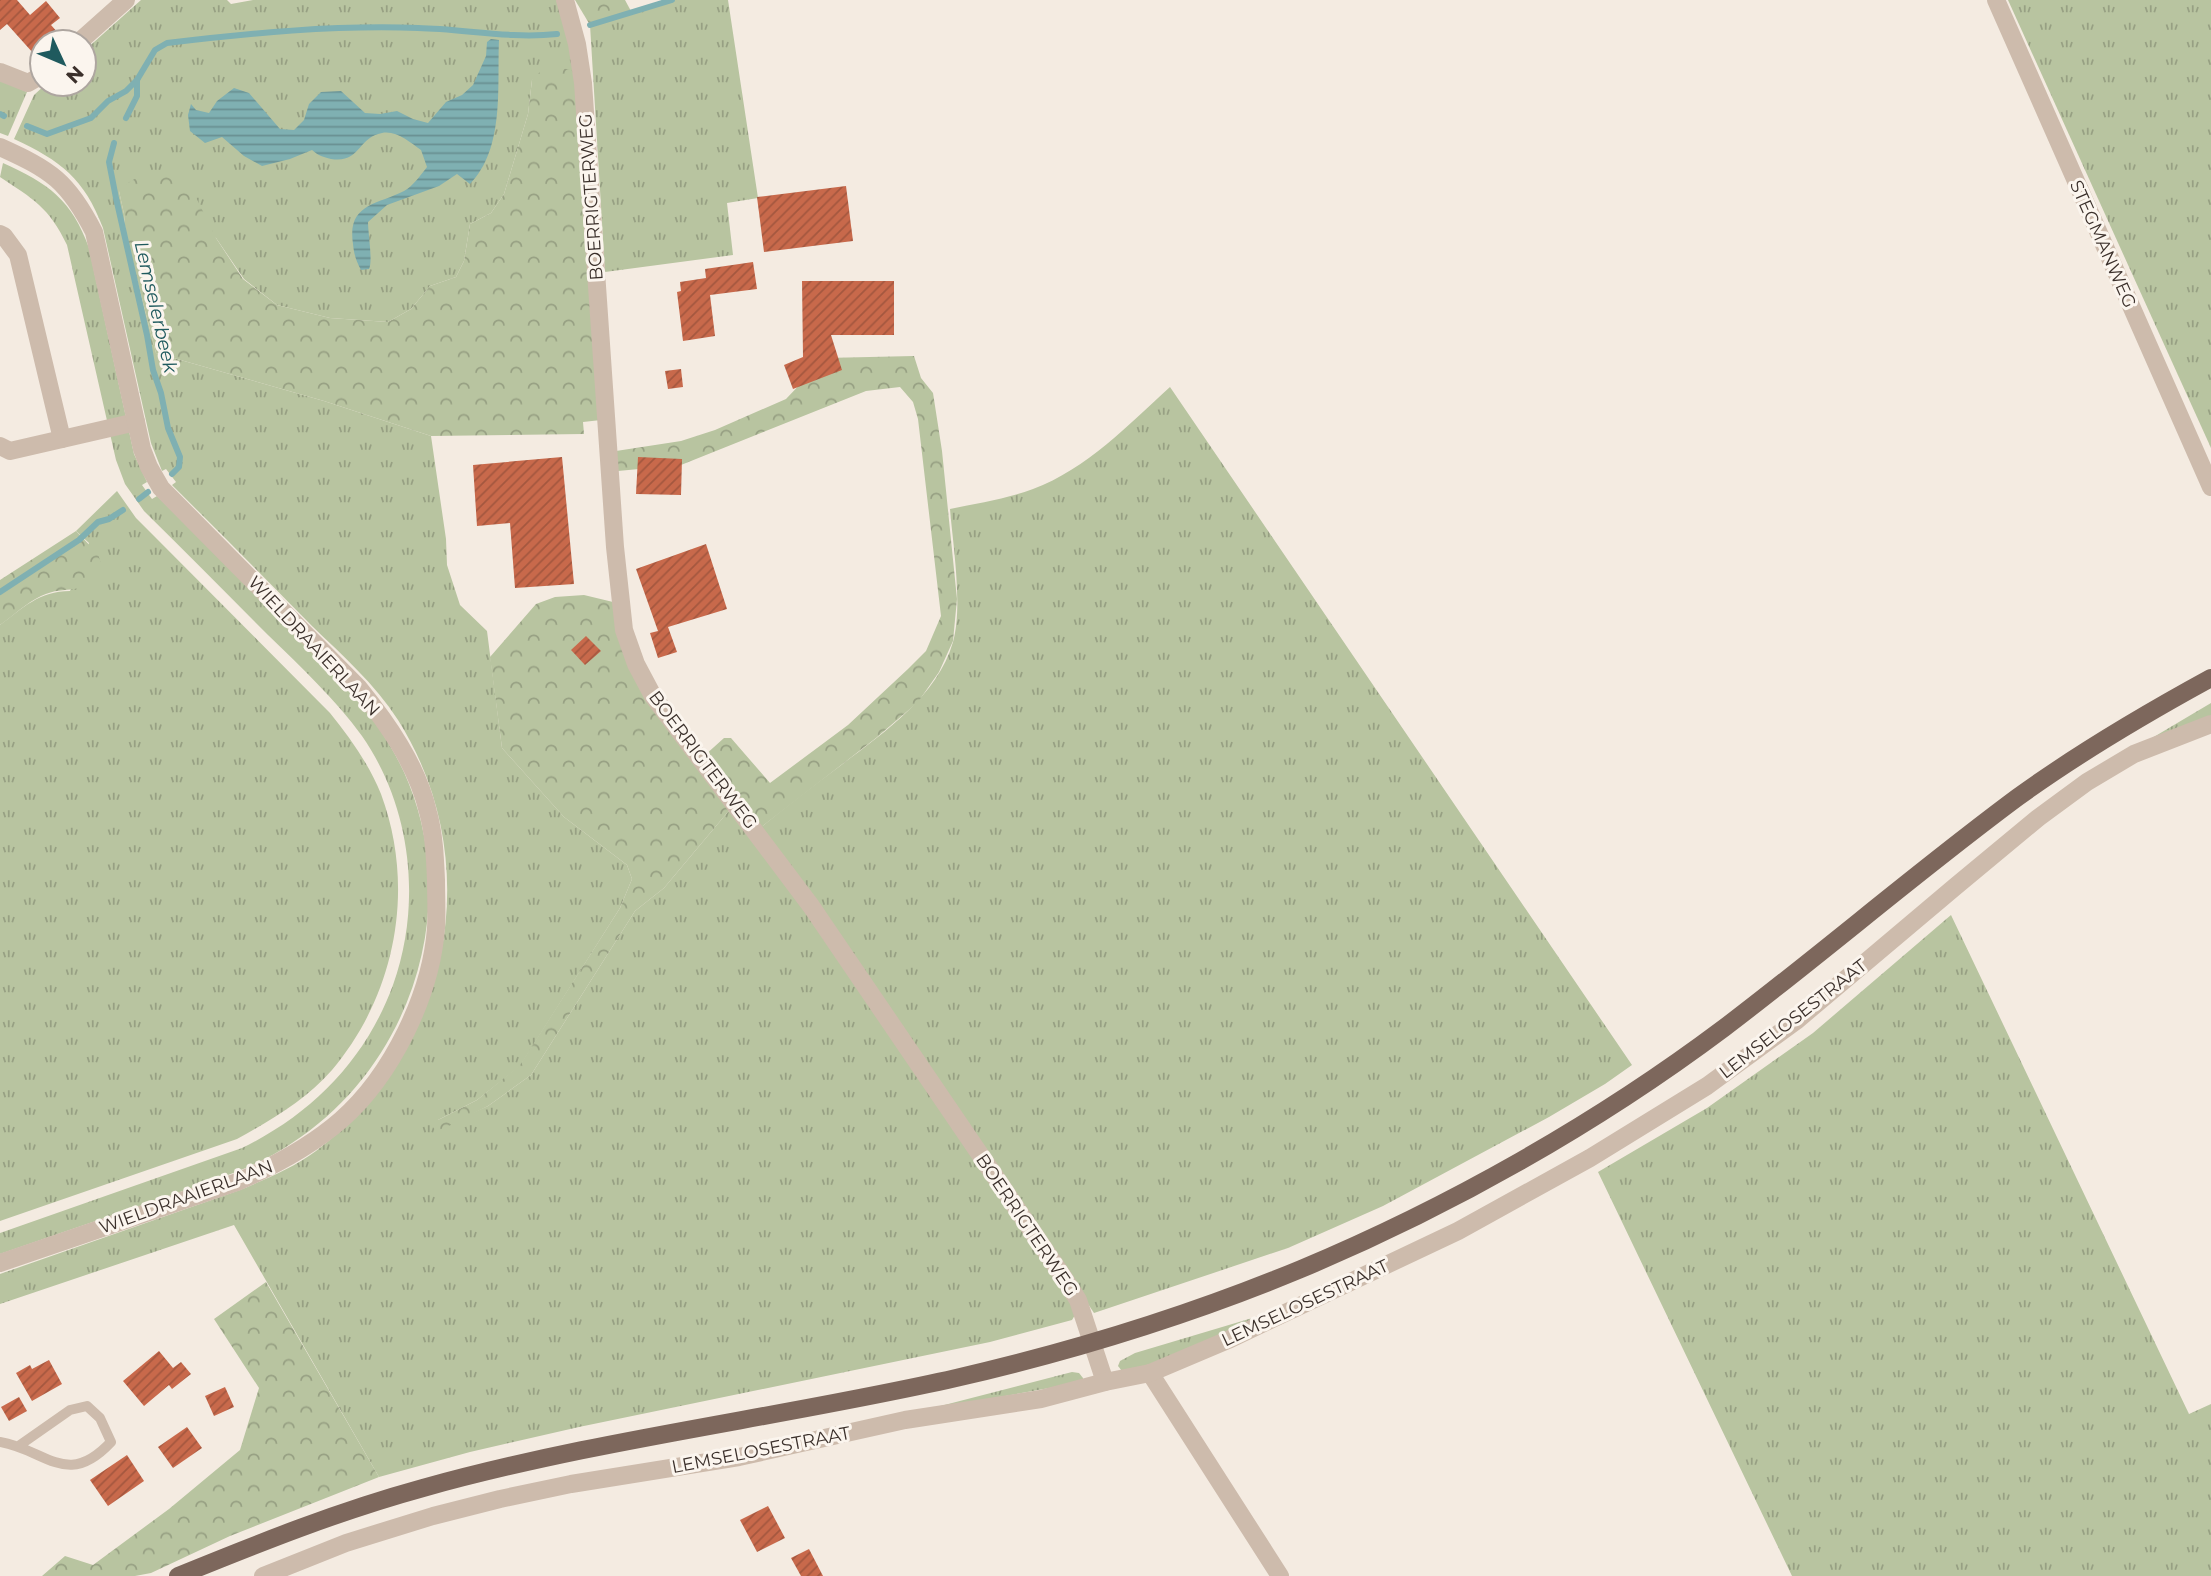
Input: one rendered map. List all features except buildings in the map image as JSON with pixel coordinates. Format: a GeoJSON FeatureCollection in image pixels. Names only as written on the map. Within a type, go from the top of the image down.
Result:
{"type":"FeatureCollection","features":[{"type":"Feature","properties":{"kind":"main road"},"geometry":{"type":"LineString","coordinates":[[178,1576],[328,1516],[426,1487],[547,1458],[957,1378],[1092,1343],[1304,1268],[1448,1200],[1517,1163],[1656,1076],[1721,1030],[2022,794],[2085,752],[2211,678]]}},
{"type":"Feature","properties":{"kind":"street"},"geometry":{"type":"LineString","coordinates":[[95,28],[126,0]]}},
{"type":"Feature","properties":{"kind":"street","name":"BOERRIGTERWEG"},"geometry":{"type":"LineString","coordinates":[[565,0],[577,44],[583,83],[615,547],[624,630],[636,664],[653,696],[811,905],[1065,1278],[1078,1300],[1105,1382]]}},
{"type":"Feature","properties":{"kind":"street","name":"STEGMANWEG"},"geometry":{"type":"LineString","coordinates":[[1996,0],[2211,487]]}},
{"type":"Feature","properties":{"kind":"street"},"geometry":{"type":"LineString","coordinates":[[0,72],[28,83]]}},
{"type":"Feature","properties":{"kind":"street","name":"WIELDRAAIERLAAN"},"geometry":{"type":"LineString","coordinates":[[0,147],[46,170],[61,181],[78,201],[94,232],[142,449],[161,488],[358,687],[387,723],[405,755],[428,811],[435,851],[436,929],[427,978],[415,1013],[395,1052],[361,1099],[342,1119],[275,1166],[237,1182],[0,1263]]}},
{"type":"Feature","properties":{"kind":"street"},"geometry":{"type":"LineString","coordinates":[[0,234],[18,255],[62,439]]}},
{"type":"Feature","properties":{"kind":"street"},"geometry":{"type":"LineString","coordinates":[[2,452],[136,422]]}},
{"type":"Feature","properties":{"kind":"street","name":"LEMSELOSESTRAAT"},"geometry":{"type":"LineString","coordinates":[[263,1576],[346,1543],[500,1499],[571,1484],[739,1457],[905,1420],[1041,1399],[1150,1373],[1320,1298],[1458,1231],[1590,1158],[1661,1115],[1707,1086],[1796,1021],[1987,860],[2087,782],[2134,754],[2211,724]]}},
{"type":"Feature","properties":{"kind":"street"},"geometry":{"type":"LineString","coordinates":[[1150,1373],[1280,1576]]}},
{"type":"Feature","properties":{"kind":"lane"},"geometry":{"type":"LineString","coordinates":[[0,1442],[20,1445],[49,1462],[67,1466],[97,1457],[111,1442],[100,1418],[87,1406],[70,1410],[20,1445]]}},
{"type":"Feature","properties":{"kind":"green space"},"geometry":{"type":"Polygon","coordinates":[[[141,0],[227,0],[231,4],[253,0],[559,0],[578,73],[532,80],[528,114],[504,194],[491,213],[470,224],[464,261],[456,277],[430,286],[411,309],[388,322],[330,318],[277,305],[244,279],[216,238],[119,191],[126,237],[156,353],[324,401],[431,436],[446,539],[447,565],[460,605],[487,631],[502,748],[564,817],[627,865],[632,879],[620,908],[520,1066],[477,1100],[438,1120],[468,1115],[488,1106],[531,1075],[635,911],[664,888],[732,807],[1060,1277],[1075,1315],[1072,1320],[990,1342],[579,1427],[470,1452],[379,1477],[234,1225],[0,1304],[0,1274],[240,1190],[289,1168],[316,1151],[362,1109],[398,1061],[425,1008],[441,951],[447,893],[442,833],[426,775],[398,720],[358,670],[172,485],[176,482],[166,469],[162,471],[151,443],[103,228],[96,211],[88,196],[69,173],[45,155],[14,139],[33,98],[98,98],[98,38],[141,0]]]}},
{"type":"Feature","properties":{"kind":"green space"},"geometry":{"type":"Polygon","coordinates":[[[575,0],[625,0],[632,13],[590,25],[575,0]]]}},
{"type":"Feature","properties":{"kind":"green space"},"geometry":{"type":"Polygon","coordinates":[[[672,0],[728,0],[758,198],[727,203],[733,255],[605,272],[590,25],[672,0]]]}},
{"type":"Feature","properties":{"kind":"green space"},"geometry":{"type":"Polygon","coordinates":[[[2008,0],[2211,0],[2211,448],[2008,0]]]}},
{"type":"Feature","properties":{"kind":"green space"},"geometry":{"type":"Polygon","coordinates":[[[555,68],[578,73],[601,420],[583,422],[584,434],[431,436],[324,401],[156,353],[126,237],[119,191],[126,184],[149,174],[185,175],[216,238],[243,279],[277,305],[330,318],[388,322],[411,309],[430,286],[456,277],[464,261],[470,224],[491,213],[504,194],[528,114],[532,80],[541,71],[555,68]]]}},
{"type":"Feature","properties":{"kind":"green space"},"geometry":{"type":"Polygon","coordinates":[[[0,80],[27,92],[8,136],[0,133],[0,80]]]}},
{"type":"Feature","properties":{"kind":"green space"},"geometry":{"type":"Polygon","coordinates":[[[3,163],[46,186],[66,205],[82,231],[89,248],[134,454],[147,482],[142,485],[152,499],[157,496],[343,682],[372,718],[389,743],[409,784],[424,834],[429,884],[425,935],[414,984],[394,1031],[367,1074],[332,1111],[292,1143],[247,1168],[0,1254],[0,1233],[242,1148],[291,1119],[313,1101],[334,1082],[352,1060],[382,1012],[402,954],[409,890],[407,857],[392,794],[379,764],[362,736],[317,684],[144,511],[125,484],[116,460],[67,245],[47,213],[0,177],[3,163]]]}},
{"type":"Feature","properties":{"kind":"green space"},"geometry":{"type":"Polygon","coordinates":[[[914,356],[921,378],[933,393],[942,451],[957,599],[953,641],[939,672],[918,702],[760,828],[704,756],[724,738],[731,738],[770,783],[848,725],[908,669],[926,651],[941,616],[918,419],[913,402],[900,387],[866,391],[681,465],[618,471],[616,451],[681,441],[715,430],[786,399],[825,358],[914,356]]]}},
{"type":"Feature","properties":{"kind":"green space"},"geometry":{"type":"Polygon","coordinates":[[[1170,387],[1632,1065],[1549,1117],[1383,1206],[1288,1248],[1094,1313],[976,1135],[760,828],[890,727],[922,697],[935,680],[945,662],[956,628],[956,576],[950,509],[1013,496],[1053,480],[1089,458],[1170,387]]]}},
{"type":"Feature","properties":{"kind":"green space"},"geometry":{"type":"Polygon","coordinates":[[[117,491],[136,518],[330,713],[365,762],[381,794],[392,830],[398,903],[394,939],[372,1008],[354,1040],[322,1081],[287,1109],[237,1139],[0,1221],[0,625],[40,597],[70,591],[89,543],[76,531],[117,491]]]}},
{"type":"Feature","properties":{"kind":"green space"},"geometry":{"type":"Polygon","coordinates":[[[76,531],[98,554],[102,567],[95,577],[81,587],[41,596],[0,625],[0,580],[76,531]]]}},
{"type":"Feature","properties":{"kind":"green space"},"geometry":{"type":"Polygon","coordinates":[[[584,595],[613,602],[618,625],[732,807],[664,888],[635,911],[531,1075],[488,1106],[437,1132],[432,1126],[438,1120],[477,1100],[520,1065],[620,908],[632,879],[627,865],[564,817],[502,748],[490,657],[536,604],[555,597],[584,595]]]}},
{"type":"Feature","properties":{"kind":"green space"},"geometry":{"type":"Polygon","coordinates":[[[2211,703],[2211,720],[2125,754],[2211,703]]]}},
{"type":"Feature","properties":{"kind":"green space"},"geometry":{"type":"Polygon","coordinates":[[[1951,915],[2189,1414],[2211,1404],[2211,1576],[1792,1576],[1598,1172],[1707,1108],[1813,1033],[1951,915]]]}},
{"type":"Feature","properties":{"kind":"green space"},"geometry":{"type":"Polygon","coordinates":[[[266,1282],[379,1477],[230,1536],[151,1573],[135,1576],[42,1576],[65,1556],[93,1565],[169,1509],[240,1450],[259,1388],[214,1319],[266,1282]]]}},
{"type":"Feature","properties":{"kind":"green space"},"geometry":{"type":"Polygon","coordinates":[[[1259,1316],[1172,1358],[1129,1375],[1118,1366],[1120,1361],[1135,1353],[1259,1316]]]}},
{"type":"Feature","properties":{"kind":"green space"},"geometry":{"type":"Polygon","coordinates":[[[1072,1372],[1079,1373],[1083,1382],[921,1411],[1072,1372]]]}},
{"type":"Feature","properties":{"kind":"water"},"geometry":{"type":"Polygon","coordinates":[[[491,39],[499,40],[497,116],[489,153],[481,169],[470,184],[457,174],[439,186],[387,205],[368,222],[369,269],[361,270],[353,248],[354,221],[366,208],[404,191],[413,184],[427,167],[421,150],[398,135],[382,133],[368,139],[348,158],[331,159],[312,150],[262,166],[244,156],[222,137],[205,143],[190,131],[188,115],[191,104],[196,110],[209,113],[217,101],[234,88],[249,93],[280,129],[294,130],[304,120],[309,104],[321,92],[341,91],[365,113],[397,111],[428,123],[446,102],[462,95],[473,85],[486,56],[487,42],[491,39]]]}},
{"type":"Feature","properties":{"kind":"waterway"},"geometry":{"type":"LineString","coordinates":[[590,25],[672,0]]}},
{"type":"Feature","properties":{"kind":"waterway"},"geometry":{"type":"LineString","coordinates":[[27,126],[47,134],[91,118],[108,101],[126,91],[137,80],[155,50],[167,43],[261,33],[387,27],[505,35],[557,34]]}},
{"type":"Feature","properties":{"kind":"waterway","name":"Lemselerbeek"},"geometry":{"type":"LineString","coordinates":[[126,118],[137,96],[137,80]]}},
{"type":"Feature","properties":{"kind":"waterway"},"geometry":{"type":"LineString","coordinates":[[0,114],[4,116]]}},
{"type":"Feature","properties":{"kind":"waterway","name":"Lemselerbeek"},"geometry":{"type":"LineString","coordinates":[[114,143],[109,162],[116,198],[153,370],[168,428],[180,457],[179,467],[172,474]]}},
{"type":"Feature","properties":{"kind":"waterway","name":"Lemselerbeek"},"geometry":{"type":"LineString","coordinates":[[139,499],[148,492]]}},
{"type":"Feature","properties":{"kind":"waterway","name":"Lemselerbeek"},"geometry":{"type":"LineString","coordinates":[[0,592],[79,540],[98,522],[123,510]]}}]}
